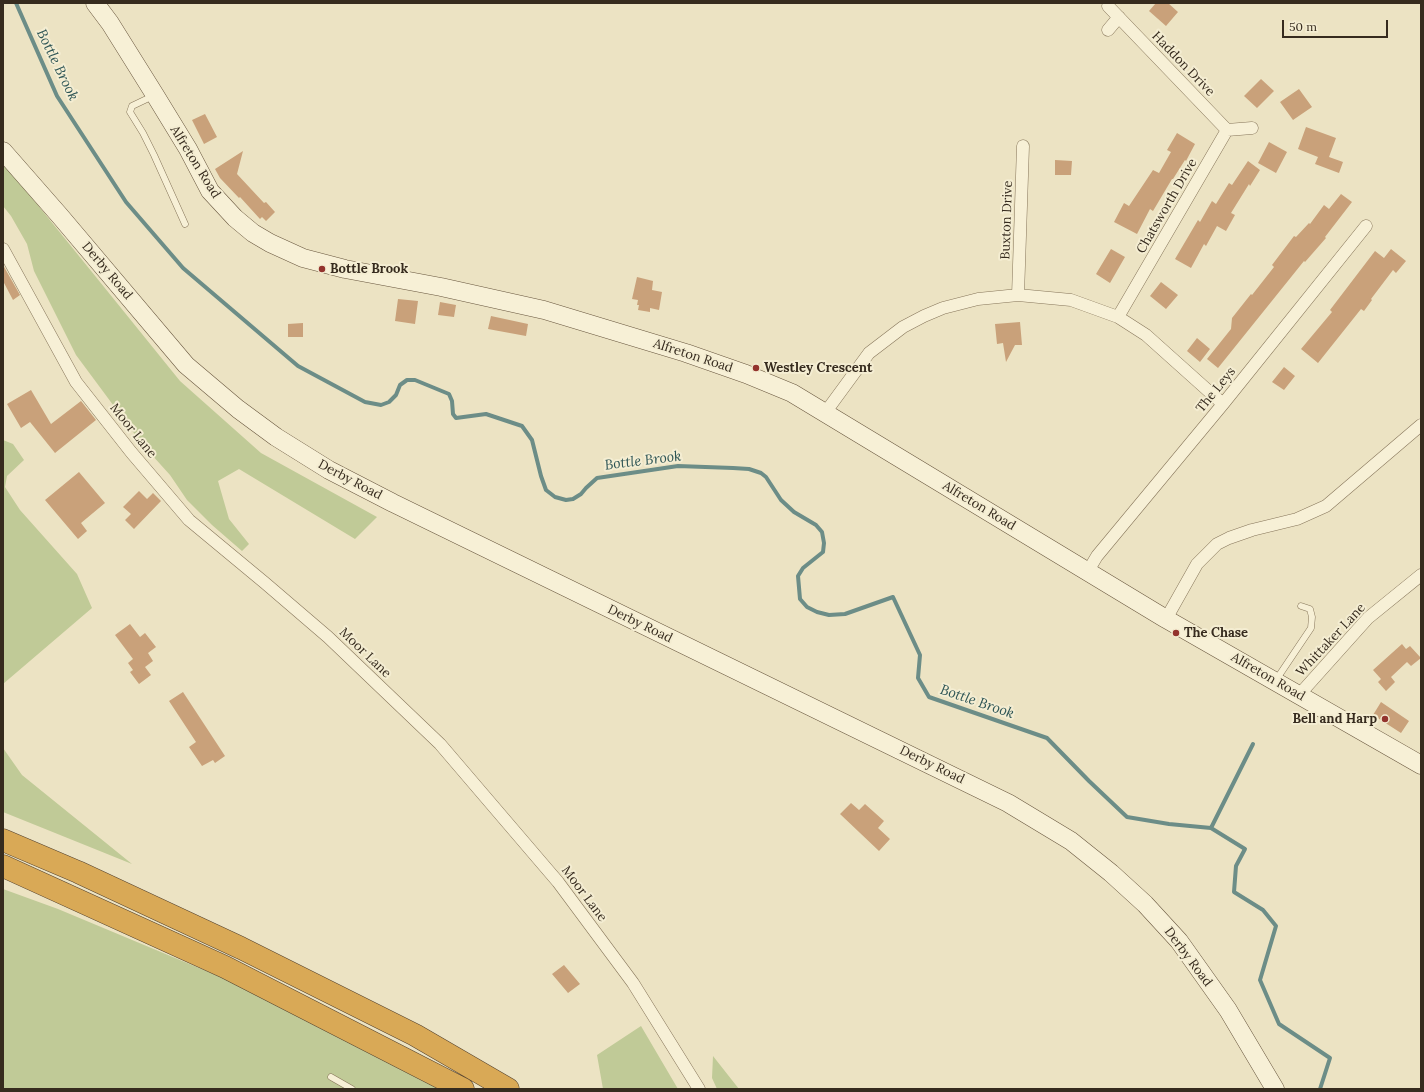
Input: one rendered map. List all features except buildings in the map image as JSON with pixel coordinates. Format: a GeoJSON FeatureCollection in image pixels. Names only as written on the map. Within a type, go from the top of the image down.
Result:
{"type":"FeatureCollection","features":[{"type":"Feature","properties":{"kind":"highway"},"geometry":{"type":"LineString","coordinates":[[3,840],[78,872],[241,948],[415,1035],[508,1089]]}},
{"type":"Feature","properties":{"kind":"highway"},"geometry":{"type":"LineString","coordinates":[[3,866],[225,967],[462,1089]]}},
{"type":"Feature","properties":{"kind":"main road","name":"Alfreton Road"},"geometry":{"type":"LineString","coordinates":[[95,3],[110,23],[155,95],[188,149],[210,191],[235,218],[253,233],[270,243],[310,260],[345,269],[441,287],[544,310],[686,353],[746,374],[792,393],[1166,619],[1421,765]]}},
{"type":"Feature","properties":{"kind":"main road","name":"Derby Road"},"geometry":{"type":"LineString","coordinates":[[3,151],[186,365],[238,409],[276,437],[329,470],[393,503],[1008,803],[1071,842],[1111,873],[1145,904],[1179,941],[1228,1010],[1275,1089]]}},
{"type":"Feature","properties":{"kind":"street","name":"Haddon Drive"},"geometry":{"type":"LineString","coordinates":[[1108,6],[1227,130]]}},
{"type":"Feature","properties":{"kind":"street"},"geometry":{"type":"LineString","coordinates":[[1108,30],[1119,17]]}},
{"type":"Feature","properties":{"kind":"street"},"geometry":{"type":"LineString","coordinates":[[1227,130],[1252,128]]}},
{"type":"Feature","properties":{"kind":"street","name":"Chatsworth Drive"},"geometry":{"type":"LineString","coordinates":[[1118,317],[1227,130]]}},
{"type":"Feature","properties":{"kind":"street","name":"Buxton Drive"},"geometry":{"type":"LineString","coordinates":[[1018,295],[1024,146]]}},
{"type":"Feature","properties":{"kind":"street","name":"The Leys"},"geometry":{"type":"LineString","coordinates":[[1088,571],[1097,556],[1223,404],[1366,226]]}},
{"type":"Feature","properties":{"kind":"street","name":"Moor Lane"},"geometry":{"type":"LineString","coordinates":[[3,249],[76,382],[131,452],[189,520],[328,637],[440,744],[558,882],[633,983],[699,1089]]}},
{"type":"Feature","properties":{"kind":"street"},"geometry":{"type":"LineString","coordinates":[[825,413],[868,353],[903,327],[944,308],[978,299],[1018,295],[1071,300],[1118,317],[1146,335],[1223,404]]}},
{"type":"Feature","properties":{"kind":"street"},"geometry":{"type":"LineString","coordinates":[[1166,619],[1197,564],[1217,544],[1252,530],[1297,519],[1326,506],[1421,425]]}},
{"type":"Feature","properties":{"kind":"street","name":"Whittaker Lane"},"geometry":{"type":"LineString","coordinates":[[1299,695],[1368,618],[1421,575]]}},
{"type":"Feature","properties":{"kind":"lane"},"geometry":{"type":"LineString","coordinates":[[155,95],[132,106],[130,112],[151,150],[185,224]]}},
{"type":"Feature","properties":{"kind":"lane"},"geometry":{"type":"LineString","coordinates":[[1275,681],[1310,628],[1312,617],[1310,609],[1301,606]]}},
{"type":"Feature","properties":{"kind":"lane"},"geometry":{"type":"LineString","coordinates":[[331,1077],[352,1089]]}},
{"type":"Feature","properties":{"kind":"green space"},"geometry":{"type":"Polygon","coordinates":[[[3,162],[180,381],[261,453],[377,517],[355,539],[239,469],[218,481],[229,519],[249,544],[242,551],[212,525],[187,500],[170,475],[142,444],[76,355],[34,271],[27,244],[11,216],[3,206],[3,162]]]}},
{"type":"Feature","properties":{"kind":"green space"},"geometry":{"type":"Polygon","coordinates":[[[3,440],[13,444],[24,460],[7,476],[5,487],[20,510],[77,574],[92,608],[3,684],[3,440]]]}},
{"type":"Feature","properties":{"kind":"green space"},"geometry":{"type":"Polygon","coordinates":[[[3,748],[22,775],[132,864],[3,812],[3,748]]]}},
{"type":"Feature","properties":{"kind":"green space"},"geometry":{"type":"Polygon","coordinates":[[[3,889],[58,909],[235,983],[446,1089],[3,1089],[3,889]]]}},
{"type":"Feature","properties":{"kind":"green space"},"geometry":{"type":"Polygon","coordinates":[[[641,1026],[678,1089],[603,1089],[597,1055],[641,1026]]]}},
{"type":"Feature","properties":{"kind":"green space"},"geometry":{"type":"Polygon","coordinates":[[[713,1056],[739,1089],[717,1089],[712,1078],[713,1056]]]}},
{"type":"Feature","properties":{"kind":"waterway","name":"Bottle Brook"},"geometry":{"type":"LineString","coordinates":[[16,3],[57,96],[126,202],[183,268],[298,366],[365,402],[381,405],[389,402],[396,395],[400,385],[407,380],[415,380],[449,394],[452,401],[453,414],[456,418],[486,414],[522,426],[532,440],[546,490],[555,497],[566,500],[573,499],[581,494],[597,478],[678,466],[749,469],[761,473],[766,477],[781,500],[794,512],[816,525],[822,532],[824,543],[823,552],[803,568],[798,576],[800,599],[807,607],[817,612],[829,615],[845,614],[893,597],[920,655],[918,678],[929,697],[1047,738],[1127,817],[1169,824],[1211,828],[1245,849],[1236,866],[1234,892],[1263,910],[1276,926],[1260,980],[1279,1024],[1330,1058],[1320,1089]]}},
{"type":"Feature","properties":{"kind":"waterway"},"geometry":{"type":"LineString","coordinates":[[1211,828],[1253,744]]}},
{"type":"Feature","properties":{"kind":"place","name":"Bottle Brook"},"geometry":{"type":"Point","coordinates":[322,269]}},
{"type":"Feature","properties":{"kind":"place","name":"Westley Crescent"},"geometry":{"type":"Point","coordinates":[756,368]}},
{"type":"Feature","properties":{"kind":"place","name":"The Chase"},"geometry":{"type":"Point","coordinates":[1176,633]}},
{"type":"Feature","properties":{"kind":"place","name":"Bell and Harp"},"geometry":{"type":"Point","coordinates":[1385,719]}}]}
